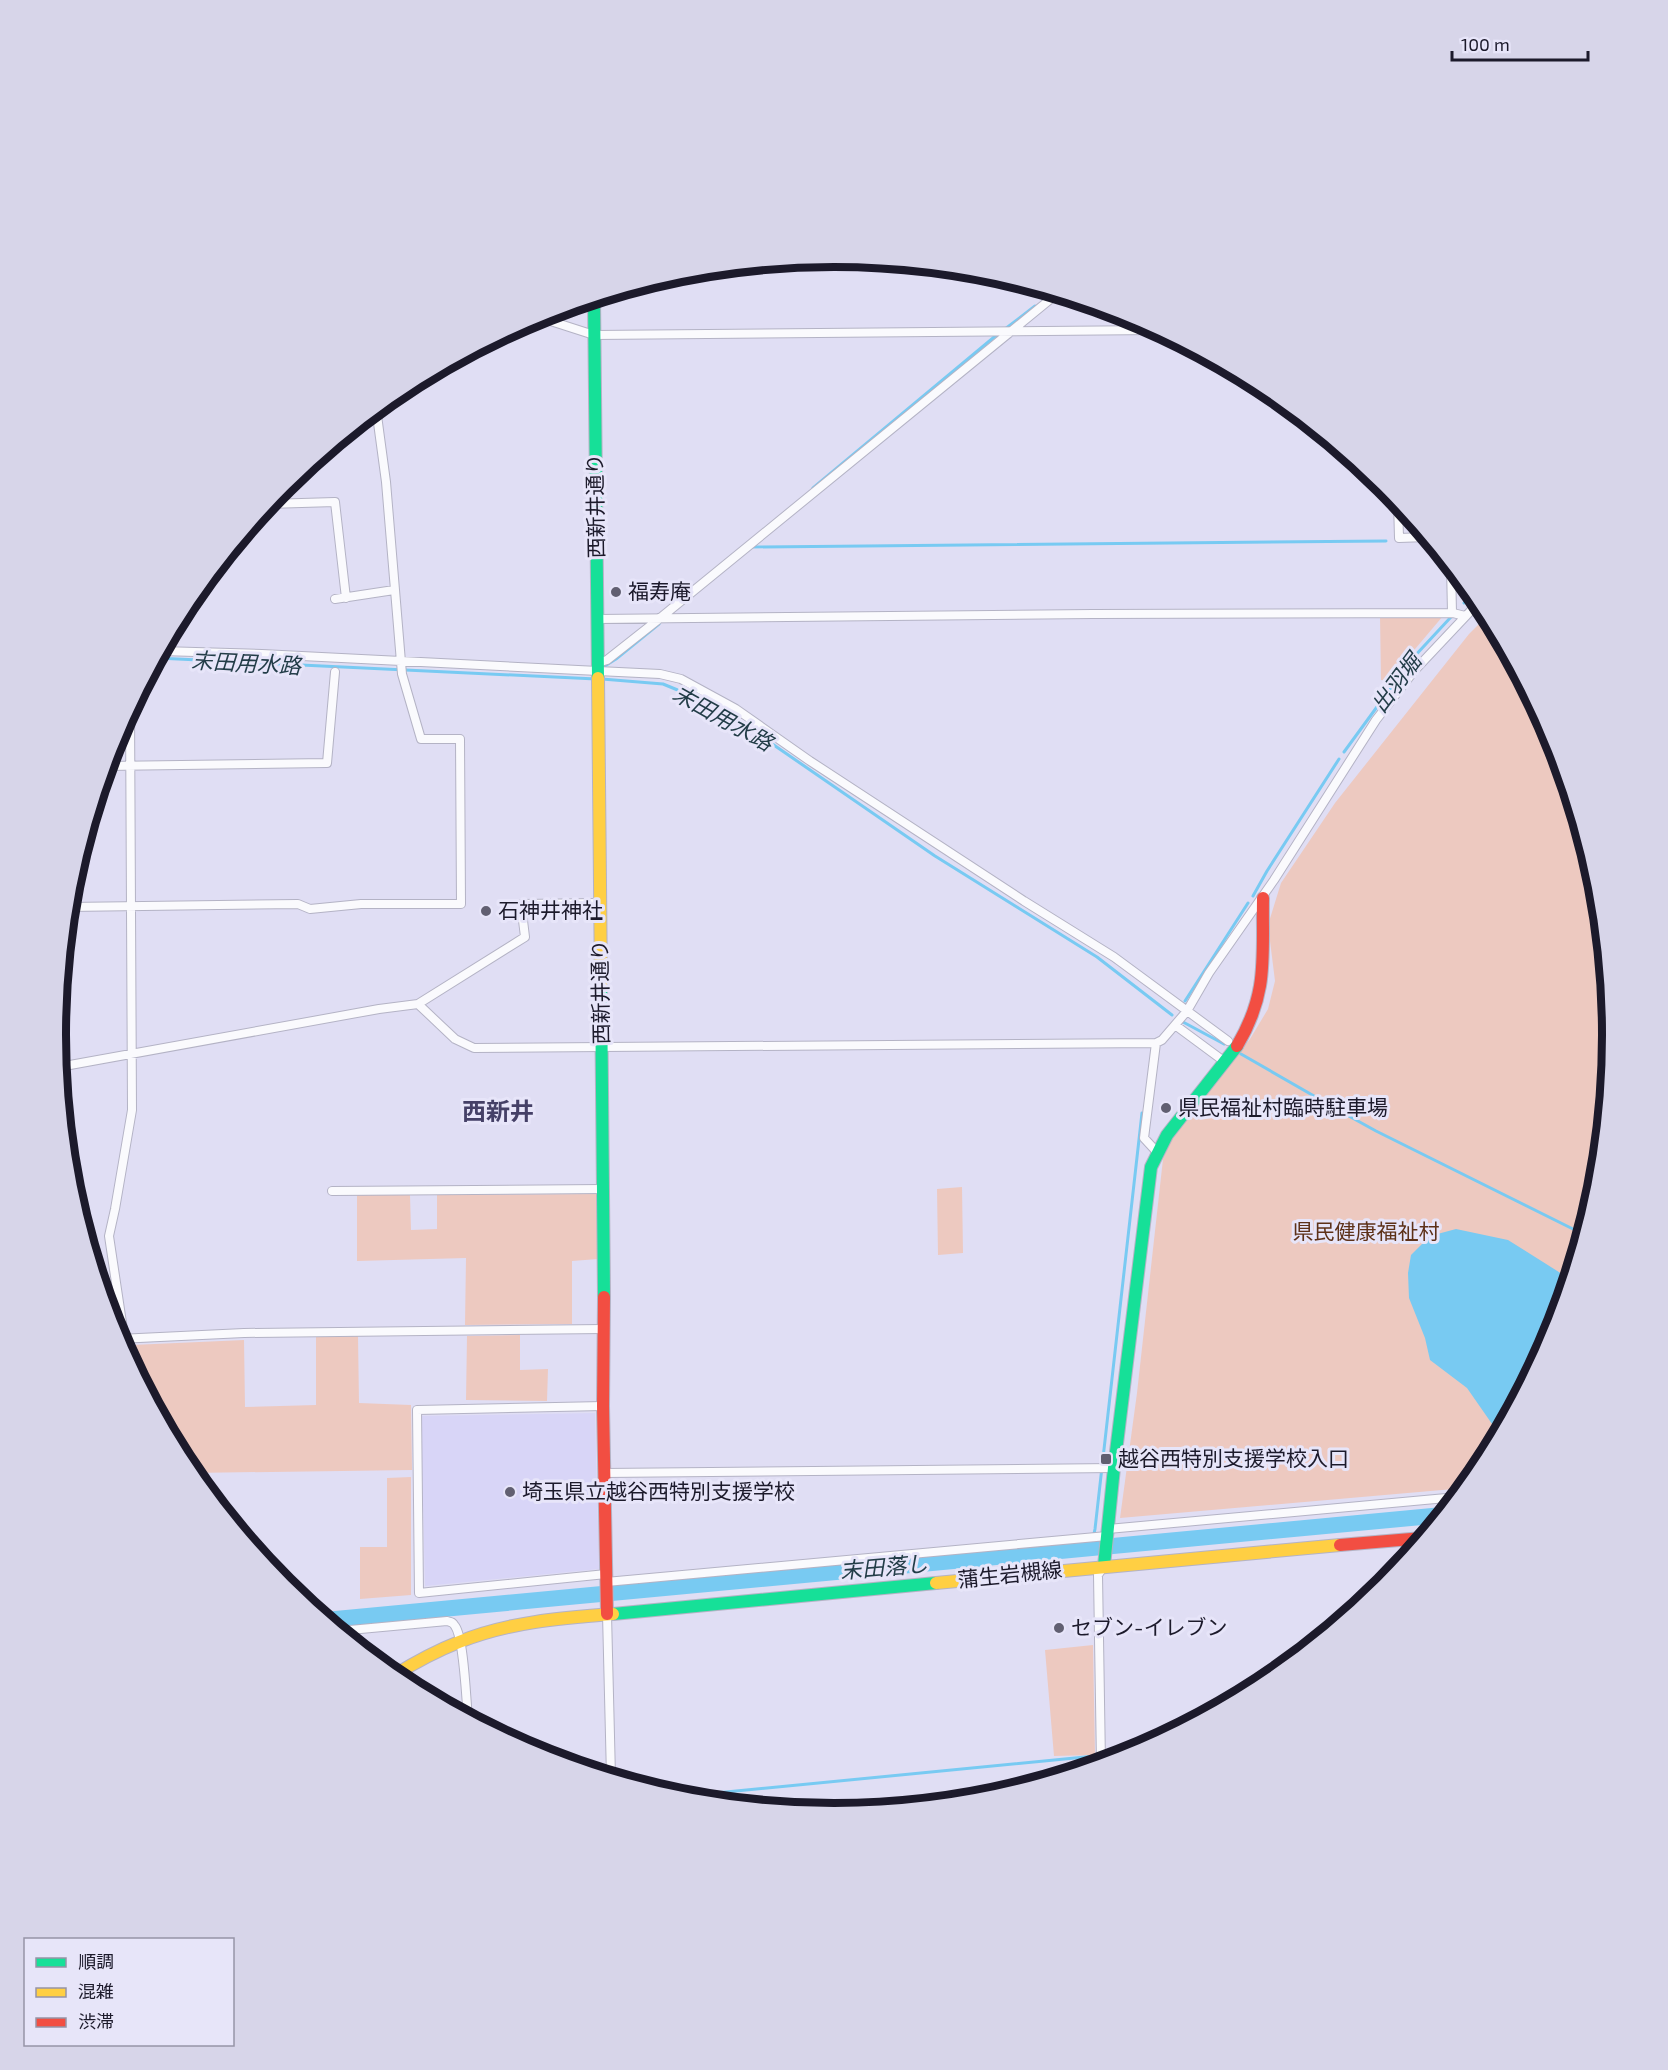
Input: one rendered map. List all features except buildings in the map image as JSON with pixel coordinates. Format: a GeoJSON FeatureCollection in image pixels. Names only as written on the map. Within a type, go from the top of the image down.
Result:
{"type":"FeatureCollection","features":[{"type":"Feature","properties":{"kind":"street"},"geometry":{"type":"LineString","coordinates":[[598,667],[1051,299]]}},
{"type":"Feature","properties":{"kind":"street","name":"西新井通り"},"geometry":{"type":"LineString","coordinates":[[594,306],[602,1046],[603,1406],[607,1614]]}},
{"type":"Feature","properties":{"kind":"street"},"geometry":{"type":"LineString","coordinates":[[551,321],[594,335],[1139,330]]}},
{"type":"Feature","properties":{"kind":"street"},"geometry":{"type":"LineString","coordinates":[[78,907],[298,904],[310,909],[361,904],[461,904],[459,739],[421,739],[402,674],[386,482],[377,418]]}},
{"type":"Feature","properties":{"kind":"street"},"geometry":{"type":"LineString","coordinates":[[280,504],[335,502],[346,598]]}},
{"type":"Feature","properties":{"kind":"street"},"geometry":{"type":"LineString","coordinates":[[1398,515],[1399,538],[1418,537]]}},
{"type":"Feature","properties":{"kind":"street"},"geometry":{"type":"LineString","coordinates":[[1451,578],[1452,613]]}},
{"type":"Feature","properties":{"kind":"street"},"geometry":{"type":"LineString","coordinates":[[335,599],[394,590]]}},
{"type":"Feature","properties":{"kind":"street"},"geometry":{"type":"LineString","coordinates":[[418,1004],[455,1039],[474,1048],[1156,1043],[1162,1040],[1187,1011],[1224,949],[1263,898],[1376,720],[1414,671],[1473,608]]}},
{"type":"Feature","properties":{"kind":"street"},"geometry":{"type":"LineString","coordinates":[[598,619],[1093,614],[1452,613],[1465,616]]}},
{"type":"Feature","properties":{"kind":"street"},"geometry":{"type":"LineString","coordinates":[[169,651],[598,667],[660,674],[681,679],[736,709],[1024,901],[1114,957],[1228,1041]]}},
{"type":"Feature","properties":{"kind":"street"},"geometry":{"type":"LineString","coordinates":[[115,766],[327,763],[335,672]]}},
{"type":"Feature","properties":{"kind":"street"},"geometry":{"type":"LineString","coordinates":[[118,1312],[109,1236],[116,1209],[132,1110],[130,729]]}},
{"type":"Feature","properties":{"kind":"street"},"geometry":{"type":"LineString","coordinates":[[1101,1755],[1098,1575],[1104,1566],[1148,1185],[1156,1151],[1165,1136],[1225,1062],[1252,1017],[1262,981],[1263,898]]}},
{"type":"Feature","properties":{"kind":"street"},"geometry":{"type":"LineString","coordinates":[[67,1066],[379,1009],[418,1004],[525,938],[521,904],[599,903]]}},
{"type":"Feature","properties":{"kind":"street"},"geometry":{"type":"LineString","coordinates":[[1175,1025],[1225,1062]]}},
{"type":"Feature","properties":{"kind":"street"},"geometry":{"type":"LineString","coordinates":[[1156,1043],[1144,1138],[1156,1151]]}},
{"type":"Feature","properties":{"kind":"street"},"geometry":{"type":"LineString","coordinates":[[332,1191],[603,1189]]}},
{"type":"Feature","properties":{"kind":"street"},"geometry":{"type":"LineString","coordinates":[[128,1339],[244,1333],[604,1329]]}},
{"type":"Feature","properties":{"kind":"street"},"geometry":{"type":"LineString","coordinates":[[603,1406],[417,1410],[420,1593],[1108,1532],[1447,1498]]}},
{"type":"Feature","properties":{"kind":"street"},"geometry":{"type":"LineString","coordinates":[[604,1473],[1114,1468]]}},
{"type":"Feature","properties":{"kind":"street","name":"蒲生岩槻線"},"geometry":{"type":"LineString","coordinates":[[402,1670],[424,1657],[460,1641],[522,1624],[1104,1566],[1413,1539]]}},
{"type":"Feature","properties":{"kind":"street"},"geometry":{"type":"LineString","coordinates":[[607,1614],[611,1769]]}},
{"type":"Feature","properties":{"kind":"street"},"geometry":{"type":"LineString","coordinates":[[349,1630],[447,1621],[456,1627],[460,1641],[467,1709]]}},
{"type":"Feature","properties":{"kind":"shaded area","name":"埼玉県立越谷西特別支援学校"},"geometry":{"type":"Polygon","coordinates":[[[595,1413],[599,1569],[425,1586],[421,1416],[595,1413]]]}},
{"type":"Feature","properties":{"kind":"green space"},"geometry":{"type":"Polygon","coordinates":[[[1380,616],[1443,616],[1388,681],[1381,680],[1380,616]]]}},
{"type":"Feature","properties":{"kind":"green space","name":"県民健康福祉村"},"geometry":{"type":"Polygon","coordinates":[[[1481,622],[1523,695],[1544,741],[1576,836],[1595,935],[1602,1035],[1595,1135],[1576,1234],[1544,1329],[1499,1419],[1453,1489],[1120,1518],[1137,1393],[1163,1159],[1175,1132],[1250,1039],[1268,1009],[1275,981],[1268,925],[1281,883],[1335,803],[1469,634],[1481,622]]]}},
{"type":"Feature","properties":{"kind":"green space"},"geometry":{"type":"Polygon","coordinates":[[[962,1187],[963,1253],[938,1255],[937,1189],[962,1187]]]}},
{"type":"Feature","properties":{"kind":"green space"},"geometry":{"type":"Polygon","coordinates":[[[598,1194],[598,1259],[572,1261],[572,1324],[465,1325],[466,1258],[357,1261],[357,1195],[410,1195],[411,1230],[437,1229],[437,1195],[598,1194]]]}},
{"type":"Feature","properties":{"kind":"green space"},"geometry":{"type":"Polygon","coordinates":[[[520,1335],[520,1370],[548,1369],[547,1401],[466,1400],[467,1336],[520,1335]]]}},
{"type":"Feature","properties":{"kind":"green space"},"geometry":{"type":"Polygon","coordinates":[[[358,1336],[359,1403],[411,1405],[412,1470],[203,1473],[169,1419],[132,1345],[244,1340],[245,1407],[316,1405],[316,1337],[358,1336]]]}},
{"type":"Feature","properties":{"kind":"green space"},"geometry":{"type":"Polygon","coordinates":[[[411,1477],[411,1595],[360,1599],[360,1547],[387,1547],[387,1478],[411,1477]]]}},
{"type":"Feature","properties":{"kind":"green space"},"geometry":{"type":"Polygon","coordinates":[[[1093,1645],[1095,1755],[1054,1756],[1045,1650],[1093,1645]]]}},
{"type":"Feature","properties":{"kind":"water"},"geometry":{"type":"Polygon","coordinates":[[[1456,1229],[1508,1240],[1563,1275],[1544,1329],[1523,1375],[1494,1427],[1467,1388],[1430,1360],[1425,1338],[1409,1298],[1408,1273],[1411,1255],[1430,1236],[1456,1229]]]}},
{"type":"Feature","properties":{"kind":"waterway"},"geometry":{"type":"LineString","coordinates":[[1043,300],[1046,297]]}},
{"type":"Feature","properties":{"kind":"waterway"},"geometry":{"type":"LineString","coordinates":[[1005,329],[1035,306]]}},
{"type":"Feature","properties":{"kind":"waterway"},"geometry":{"type":"LineString","coordinates":[[813,488],[999,333]]}},
{"type":"Feature","properties":{"kind":"waterway"},"geometry":{"type":"LineString","coordinates":[[750,547],[1386,541]]}},
{"type":"Feature","properties":{"kind":"waterway","name":"出羽堀"},"geometry":{"type":"LineString","coordinates":[[1464,603],[1467,600]]}},
{"type":"Feature","properties":{"kind":"waterway","name":"出羽堀"},"geometry":{"type":"LineString","coordinates":[[1344,752],[1412,659],[1451,617]]}},
{"type":"Feature","properties":{"kind":"waterway"},"geometry":{"type":"LineString","coordinates":[[600,669],[659,624]]}},
{"type":"Feature","properties":{"kind":"waterway","name":"末田用水路"},"geometry":{"type":"LineString","coordinates":[[165,658],[596,679]]}},
{"type":"Feature","properties":{"kind":"waterway","name":"末田用水路"},"geometry":{"type":"LineString","coordinates":[[602,679],[663,684],[702,700],[736,719],[935,856],[1097,957],[1172,1015]]}},
{"type":"Feature","properties":{"kind":"waterway","name":"出羽堀"},"geometry":{"type":"LineString","coordinates":[[1253,896],[1339,759]]}},
{"type":"Feature","properties":{"kind":"waterway","name":"出羽堀"},"geometry":{"type":"LineString","coordinates":[[1185,1001],[1248,903]]}},
{"type":"Feature","properties":{"kind":"waterway"},"geometry":{"type":"LineString","coordinates":[[1183,1022],[1224,1044]]}},
{"type":"Feature","properties":{"kind":"waterway"},"geometry":{"type":"LineString","coordinates":[[1241,1054],[1328,1104]]}},
{"type":"Feature","properties":{"kind":"waterway"},"geometry":{"type":"LineString","coordinates":[[1338,1110],[1577,1231]]}},
{"type":"Feature","properties":{"kind":"waterway"},"geometry":{"type":"LineString","coordinates":[[1091,1548],[1142,1113]]}},
{"type":"Feature","properties":{"kind":"waterway","name":"末田落し"},"geometry":{"type":"LineString","coordinates":[[336,1619],[1432,1516]]}},
{"type":"Feature","properties":{"kind":"waterway"},"geometry":{"type":"LineString","coordinates":[[716,1793],[1099,1756]]}},
{"type":"Feature","properties":{"kind":"traffic: fast"},"geometry":{"type":"LineString","coordinates":[[594,306],[598,678]]}},
{"type":"Feature","properties":{"kind":"traffic: fast"},"geometry":{"type":"LineString","coordinates":[[601,986],[604,1297]]}},
{"type":"Feature","properties":{"kind":"traffic: fast"},"geometry":{"type":"LineString","coordinates":[[1104,1566],[1151,1167],[1167,1135],[1237,1046]]}},
{"type":"Feature","properties":{"kind":"traffic: fast"},"geometry":{"type":"LineString","coordinates":[[613,1614],[936,1583]]}},
{"type":"Feature","properties":{"kind":"traffic: slow"},"geometry":{"type":"LineString","coordinates":[[598,678],[601,986]]}},
{"type":"Feature","properties":{"kind":"traffic: slow"},"geometry":{"type":"LineString","coordinates":[[936,1583],[1340,1545]]}},
{"type":"Feature","properties":{"kind":"traffic: slow"},"geometry":{"type":"LineString","coordinates":[[402,1671],[442,1649],[496,1630],[554,1619],[613,1614]]}},
{"type":"Feature","properties":{"kind":"traffic: jam"},"geometry":{"type":"LineString","coordinates":[[1237,1046],[1254,1008],[1262,974],[1263,898]]}},
{"type":"Feature","properties":{"kind":"traffic: jam"},"geometry":{"type":"LineString","coordinates":[[604,1297],[603,1406],[607,1614]]}},
{"type":"Feature","properties":{"kind":"traffic: jam"},"geometry":{"type":"LineString","coordinates":[[1340,1545],[1413,1539]]}},
{"type":"Feature","properties":{"kind":"place","name":"福寿庵"},"geometry":{"type":"Point","coordinates":[616,592]}},
{"type":"Feature","properties":{"kind":"place","name":"石神井神社"},"geometry":{"type":"Point","coordinates":[486,911]}},
{"type":"Feature","properties":{"kind":"place","name":"県民福祉村臨時駐車場"},"geometry":{"type":"Point","coordinates":[1166,1108]}},
{"type":"Feature","properties":{"kind":"place","name":"越谷西特別支援学校入口"},"geometry":{"type":"Point","coordinates":[1106,1459]}},
{"type":"Feature","properties":{"kind":"place","name":"埼玉県立越谷西特別支援学校"},"geometry":{"type":"Point","coordinates":[510,1492]}},
{"type":"Feature","properties":{"kind":"place","name":"セブン-イレブン"},"geometry":{"type":"Point","coordinates":[1059,1628]}},
{"type":"Feature","properties":{"kind":"district","name":"西新井"},"geometry":{"type":"Point","coordinates":[498,1112]}}]}
